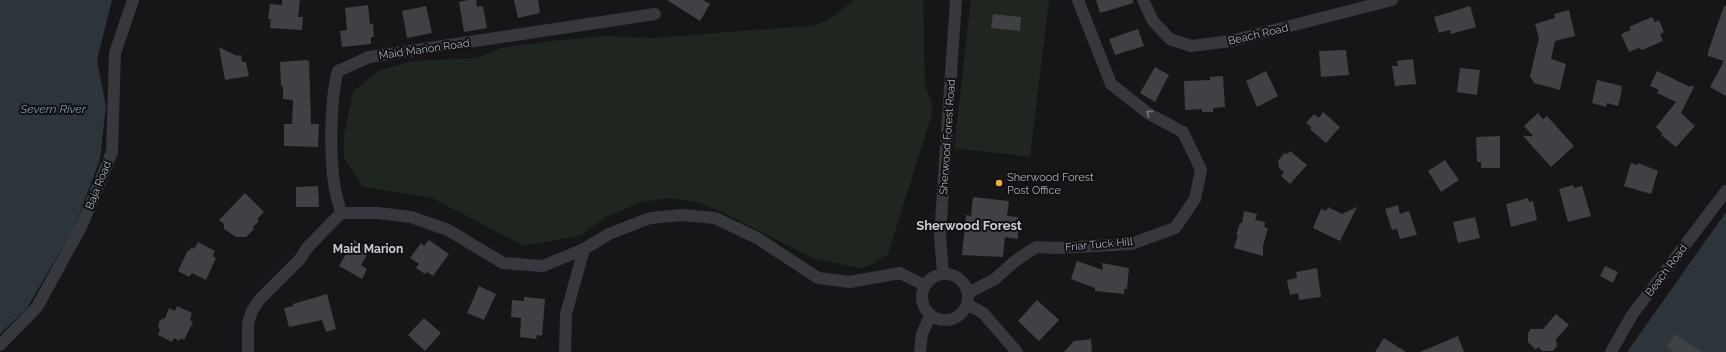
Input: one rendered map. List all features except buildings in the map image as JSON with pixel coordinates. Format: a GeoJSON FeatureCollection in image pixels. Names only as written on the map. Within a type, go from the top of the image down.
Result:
{"type":"FeatureCollection","features":[{"type":"Feature","properties":{"kind":"street","name":"Baja Road"},"geometry":{"type":"LineString","coordinates":[[0,345],[37,307],[82,225],[112,152],[115,53],[133,0]]}},
{"type":"Feature","properties":{"kind":"street","name":"Sherwood Forest Road"},"geometry":{"type":"LineString","coordinates":[[944,273],[940,236],[956,0]]}},
{"type":"Feature","properties":{"kind":"street","name":"Friar Tuck Hill"},"geometry":{"type":"LineString","coordinates":[[968,299],[995,279],[1015,261],[1036,247],[1058,248],[1131,244],[1175,228],[1195,199],[1201,170],[1183,132],[1149,114],[1111,84],[1078,0]]}},
{"type":"Feature","properties":{"kind":"street","name":"Beach Road"},"geometry":{"type":"LineString","coordinates":[[1143,0],[1153,21],[1170,39],[1191,46],[1231,41],[1392,0]]}},
{"type":"Feature","properties":{"kind":"street","name":"Maid Marion Road"},"geometry":{"type":"LineString","coordinates":[[341,213],[334,183],[332,159],[334,85],[338,71],[369,57],[655,14]]}},
{"type":"Feature","properties":{"kind":"street","name":"Beach Road"},"geometry":{"type":"LineString","coordinates":[[1611,352],[1632,315],[1726,190]]}},
{"type":"Feature","properties":{"kind":"street"},"geometry":{"type":"LineString","coordinates":[[248,352],[248,323],[252,311],[260,299],[300,259],[307,248],[341,213],[378,212],[410,217],[448,230],[503,263],[544,266],[584,249],[609,234],[650,218],[689,215],[715,218],[750,234],[818,278],[850,282],[900,273],[924,285]]}},
{"type":"Feature","properties":{"kind":"street"},"geometry":{"type":"LineString","coordinates":[[566,352],[566,314],[584,249]]}},
{"type":"Feature","properties":{"kind":"street"},"geometry":{"type":"LineString","coordinates":[[968,299],[961,314],[952,320],[940,320],[930,316],[923,307],[921,295],[924,285],[933,277],[944,273],[955,276],[964,283],[968,299],[983,313],[1017,352]]}},
{"type":"Feature","properties":{"kind":"street"},"geometry":{"type":"LineString","coordinates":[[920,352],[922,334],[930,316]]}},
{"type":"Feature","properties":{"kind":"shaded area","name":"Sherwood Forest"},"geometry":{"type":"Polygon","coordinates":[[[854,0],[923,0],[925,85],[933,106],[931,117],[888,254],[869,266],[858,268],[813,258],[722,212],[700,203],[667,198],[639,203],[606,217],[581,235],[524,246],[432,198],[363,187],[344,158],[344,136],[353,92],[379,70],[414,61],[477,58],[501,48],[551,41],[607,36],[654,38],[811,26],[819,24],[833,16],[854,0]]]}},
{"type":"Feature","properties":{"kind":"shaded area"},"geometry":{"type":"Polygon","coordinates":[[[971,0],[1049,0],[1030,157],[954,148],[971,0]]]}},
{"type":"Feature","properties":{"kind":"water","name":"Severn River"},"geometry":{"type":"Polygon","coordinates":[[[0,0],[112,0],[97,60],[106,106],[100,159],[75,226],[27,308],[0,334],[0,0]]]}},
{"type":"Feature","properties":{"kind":"water"},"geometry":{"type":"Polygon","coordinates":[[[1726,212],[1726,352],[1627,352],[1726,212]]]}},
{"type":"Feature","properties":{"kind":"place","name":"Sherwood Forest Post Office"},"geometry":{"type":"Point","coordinates":[999,183]}},
{"type":"Feature","properties":{"kind":"district","name":"Sherwood Forest"},"geometry":{"type":"Point","coordinates":[969,225]}},
{"type":"Feature","properties":{"kind":"district","name":"Maid Marion"},"geometry":{"type":"Point","coordinates":[368,249]}}]}
